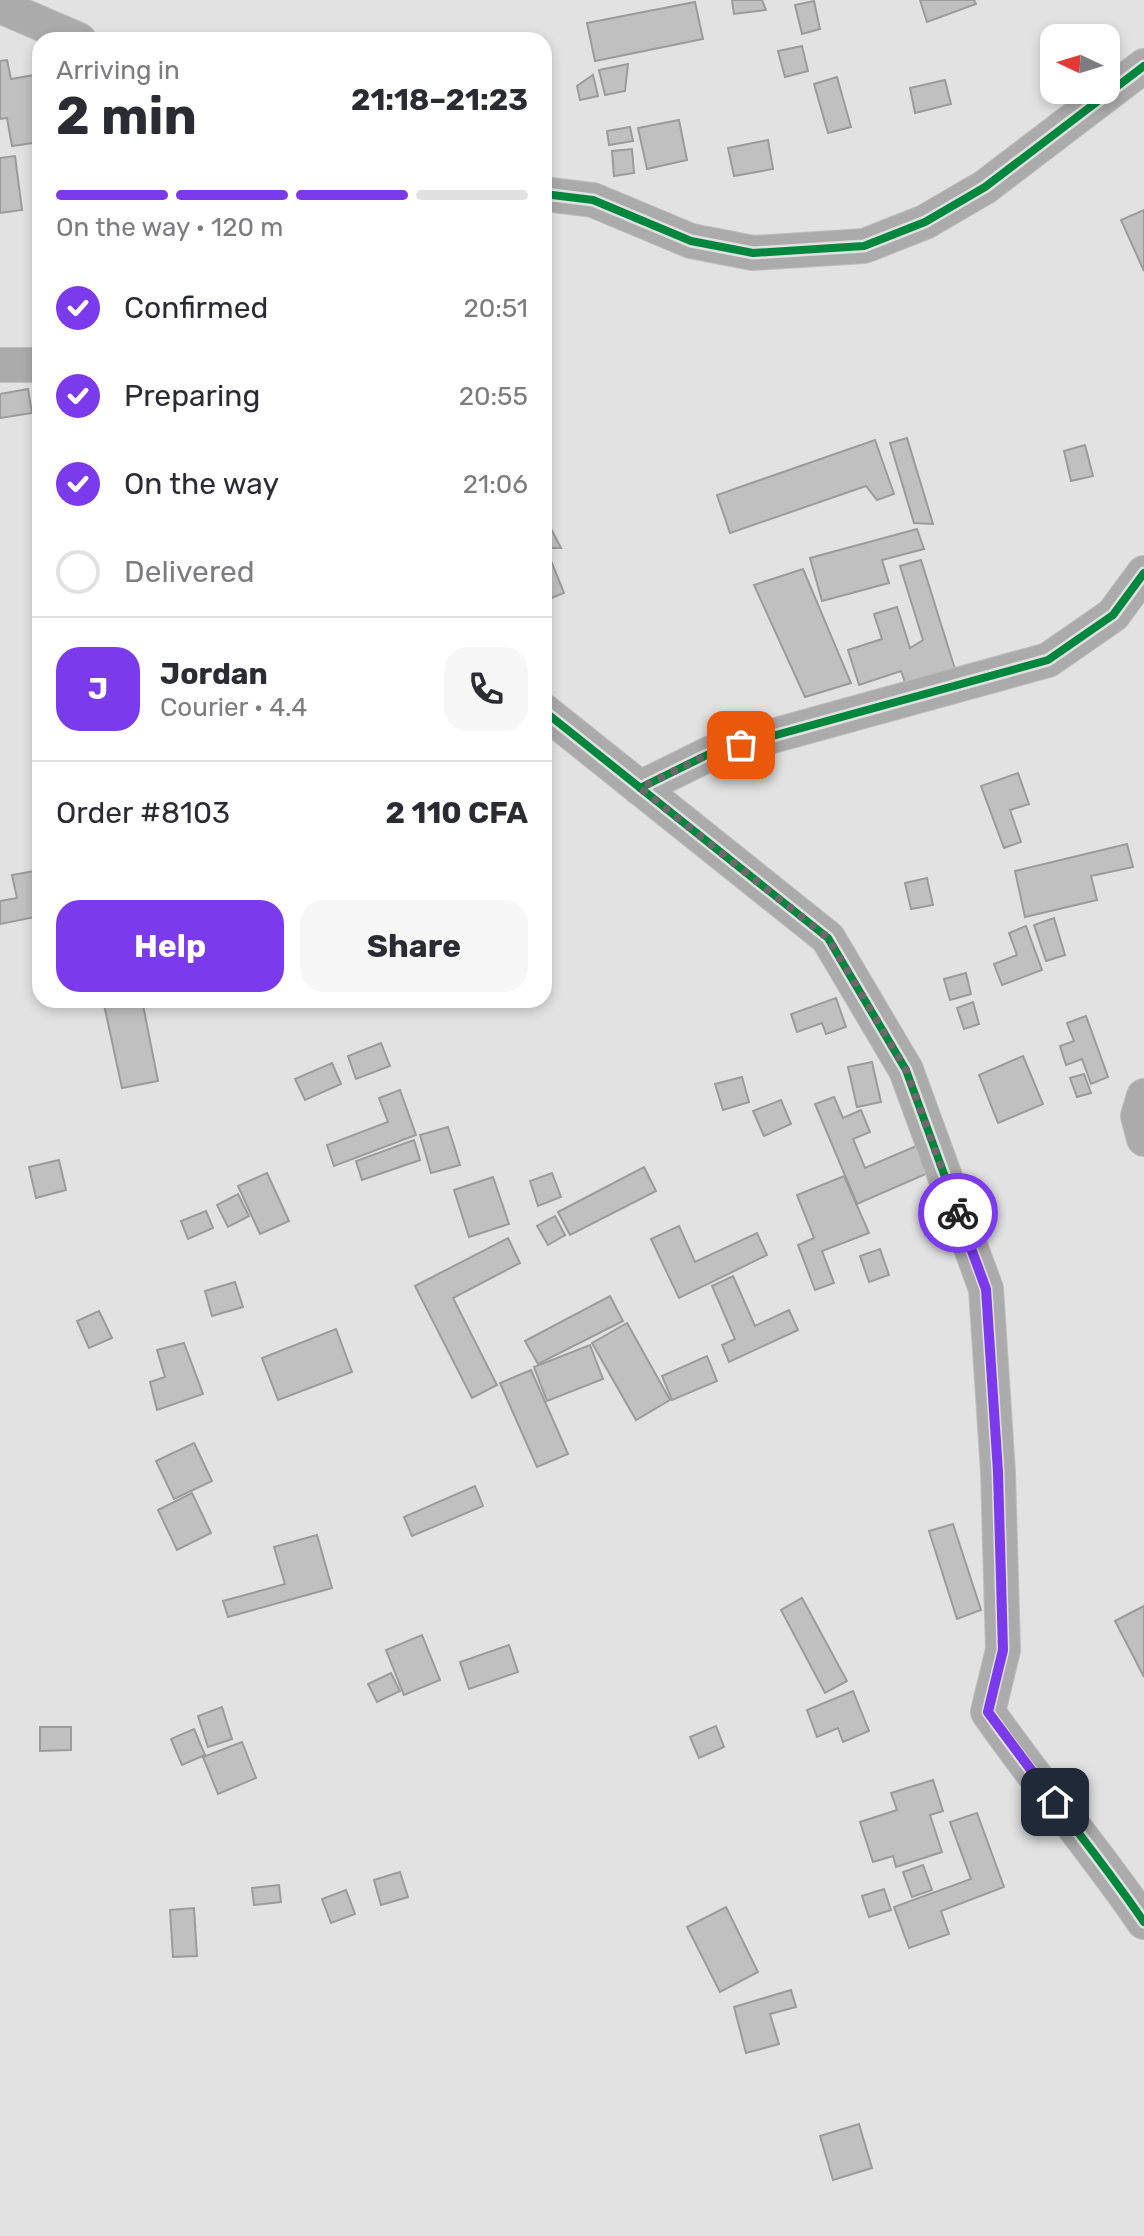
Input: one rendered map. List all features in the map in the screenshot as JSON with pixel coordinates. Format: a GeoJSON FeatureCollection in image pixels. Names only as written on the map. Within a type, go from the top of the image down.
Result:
{"type":"FeatureCollection","features":[{"type":"Feature","properties":{"kind":"street"},"geometry":{"type":"LineString","coordinates":[[0,6],[60,32]]}},
{"type":"Feature","properties":{"kind":"street"},"geometry":{"type":"LineString","coordinates":[[552,195],[593,200],[691,241],[753,253],[864,246],[925,222],[985,187],[1144,66]]}},
{"type":"Feature","properties":{"kind":"street"},"geometry":{"type":"LineString","coordinates":[[1087,111],[1144,99]]}},
{"type":"Feature","properties":{"kind":"street"},"geometry":{"type":"LineString","coordinates":[[0,365],[32,365]]}},
{"type":"Feature","properties":{"kind":"street"},"geometry":{"type":"LineString","coordinates":[[640,788],[711,753],[1048,660],[1113,615],[1144,573]]}},
{"type":"Feature","properties":{"kind":"street"},"geometry":{"type":"LineString","coordinates":[[552,717],[828,938],[906,1070],[986,1289],[998,1472],[1003,1650],[988,1712],[1106,1866],[1144,1922]]}},
{"type":"Feature","properties":{"kind":"street"},"geometry":{"type":"LineString","coordinates":[[1144,1096],[1138,1116],[1144,1139]]}},
{"type":"Feature","properties":{"kind":"building"},"geometry":{"type":"Polygon","coordinates":[[[732,0],[762,0],[766,10],[734,14],[732,0]]]}},
{"type":"Feature","properties":{"kind":"building"},"geometry":{"type":"Polygon","coordinates":[[[920,0],[974,0],[976,4],[927,22],[920,0]]]}},
{"type":"Feature","properties":{"kind":"building"},"geometry":{"type":"Polygon","coordinates":[[[814,1],[820,29],[802,34],[795,5],[814,1]]]}},
{"type":"Feature","properties":{"kind":"building"},"geometry":{"type":"Polygon","coordinates":[[[695,2],[703,39],[595,61],[587,23],[695,2]]]}},
{"type":"Feature","properties":{"kind":"building"},"geometry":{"type":"Polygon","coordinates":[[[802,46],[808,71],[785,77],[778,51],[802,46]]]}},
{"type":"Feature","properties":{"kind":"building"},"geometry":{"type":"Polygon","coordinates":[[[7,60],[11,79],[32,75],[32,143],[12,146],[7,118],[0,119],[0,61],[7,60]]]}},
{"type":"Feature","properties":{"kind":"building"},"geometry":{"type":"Polygon","coordinates":[[[628,64],[625,91],[605,95],[599,70],[628,64]]]}},
{"type":"Feature","properties":{"kind":"building"},"geometry":{"type":"Polygon","coordinates":[[[593,75],[598,96],[580,100],[577,86],[593,75]]]}},
{"type":"Feature","properties":{"kind":"building"},"geometry":{"type":"Polygon","coordinates":[[[837,77],[851,127],[828,133],[814,84],[837,77]]]}},
{"type":"Feature","properties":{"kind":"building"},"geometry":{"type":"Polygon","coordinates":[[[945,80],[951,104],[915,113],[910,88],[945,80]]]}},
{"type":"Feature","properties":{"kind":"building"},"geometry":{"type":"Polygon","coordinates":[[[679,120],[687,160],[647,169],[638,128],[679,120]]]}},
{"type":"Feature","properties":{"kind":"building"},"geometry":{"type":"Polygon","coordinates":[[[630,127],[633,141],[609,145],[607,131],[630,127]]]}},
{"type":"Feature","properties":{"kind":"building"},"geometry":{"type":"Polygon","coordinates":[[[768,140],[773,169],[734,176],[728,148],[768,140]]]}},
{"type":"Feature","properties":{"kind":"building"},"geometry":{"type":"Polygon","coordinates":[[[632,149],[634,173],[614,176],[612,151],[632,149]]]}},
{"type":"Feature","properties":{"kind":"building"},"geometry":{"type":"Polygon","coordinates":[[[15,156],[22,210],[0,213],[0,158],[15,156]]]}},
{"type":"Feature","properties":{"kind":"building"},"geometry":{"type":"Polygon","coordinates":[[[1144,210],[1144,271],[1121,220],[1144,210]]]}},
{"type":"Feature","properties":{"kind":"building"},"geometry":{"type":"Polygon","coordinates":[[[28,389],[32,413],[0,418],[0,394],[28,389]]]}},
{"type":"Feature","properties":{"kind":"building"},"geometry":{"type":"Polygon","coordinates":[[[907,438],[933,524],[914,523],[890,443],[907,438]]]}},
{"type":"Feature","properties":{"kind":"building"},"geometry":{"type":"Polygon","coordinates":[[[875,440],[894,494],[877,500],[866,486],[730,533],[717,495],[875,440]]]}},
{"type":"Feature","properties":{"kind":"building"},"geometry":{"type":"Polygon","coordinates":[[[1085,445],[1093,476],[1071,481],[1064,451],[1085,445]]]}},
{"type":"Feature","properties":{"kind":"building"},"geometry":{"type":"Polygon","coordinates":[[[917,529],[924,549],[882,560],[889,583],[822,601],[810,558],[917,529]]]}},
{"type":"Feature","properties":{"kind":"building"},"geometry":{"type":"Polygon","coordinates":[[[552,531],[561,548],[552,548],[552,531]]]}},
{"type":"Feature","properties":{"kind":"building"},"geometry":{"type":"Polygon","coordinates":[[[921,560],[955,669],[906,685],[901,671],[859,685],[848,650],[882,639],[874,614],[897,607],[910,648],[923,640],[900,566],[921,560]]]}},
{"type":"Feature","properties":{"kind":"building"},"geometry":{"type":"Polygon","coordinates":[[[552,563],[564,593],[552,598],[552,563]]]}},
{"type":"Feature","properties":{"kind":"building"},"geometry":{"type":"Polygon","coordinates":[[[803,569],[851,683],[805,697],[754,585],[803,569]]]}},
{"type":"Feature","properties":{"kind":"building"},"geometry":{"type":"Polygon","coordinates":[[[1018,773],[1029,804],[1010,810],[1021,842],[1004,848],[981,786],[1018,773]]]}},
{"type":"Feature","properties":{"kind":"building"},"geometry":{"type":"Polygon","coordinates":[[[1127,844],[1133,867],[1091,876],[1097,900],[1025,917],[1015,871],[1127,844]]]}},
{"type":"Feature","properties":{"kind":"building"},"geometry":{"type":"Polygon","coordinates":[[[32,871],[32,918],[0,924],[0,901],[17,898],[12,875],[32,871]]]}},
{"type":"Feature","properties":{"kind":"building"},"geometry":{"type":"Polygon","coordinates":[[[927,878],[933,905],[911,909],[905,883],[927,878]]]}},
{"type":"Feature","properties":{"kind":"building"},"geometry":{"type":"Polygon","coordinates":[[[1054,918],[1065,955],[1046,961],[1034,925],[1054,918]]]}},
{"type":"Feature","properties":{"kind":"building"},"geometry":{"type":"Polygon","coordinates":[[[1026,926],[1042,970],[1002,985],[994,964],[1017,955],[1009,933],[1026,926]]]}},
{"type":"Feature","properties":{"kind":"building"},"geometry":{"type":"Polygon","coordinates":[[[966,973],[971,994],[950,1000],[944,979],[966,973]]]}},
{"type":"Feature","properties":{"kind":"building"},"geometry":{"type":"Polygon","coordinates":[[[836,998],[846,1027],[826,1034],[822,1023],[797,1032],[791,1014],[836,998]]]}},
{"type":"Feature","properties":{"kind":"building"},"geometry":{"type":"Polygon","coordinates":[[[973,1002],[979,1024],[964,1029],[957,1008],[973,1002]]]}},
{"type":"Feature","properties":{"kind":"building"},"geometry":{"type":"Polygon","coordinates":[[[105,1008],[144,1008],[158,1081],[122,1088],[105,1008]]]}},
{"type":"Feature","properties":{"kind":"building"},"geometry":{"type":"Polygon","coordinates":[[[1086,1016],[1108,1077],[1091,1084],[1082,1059],[1066,1065],[1060,1046],[1074,1041],[1067,1023],[1086,1016]]]}},
{"type":"Feature","properties":{"kind":"building"},"geometry":{"type":"Polygon","coordinates":[[[381,1043],[390,1066],[356,1079],[348,1056],[381,1043]]]}},
{"type":"Feature","properties":{"kind":"building"},"geometry":{"type":"Polygon","coordinates":[[[1023,1056],[1043,1104],[998,1123],[979,1075],[1023,1056]]]}},
{"type":"Feature","properties":{"kind":"building"},"geometry":{"type":"Polygon","coordinates":[[[872,1062],[881,1102],[857,1107],[848,1067],[872,1062]]]}},
{"type":"Feature","properties":{"kind":"building"},"geometry":{"type":"Polygon","coordinates":[[[332,1063],[341,1084],[305,1100],[295,1079],[332,1063]]]}},
{"type":"Feature","properties":{"kind":"building"},"geometry":{"type":"Polygon","coordinates":[[[1084,1074],[1091,1093],[1077,1097],[1070,1078],[1084,1074]]]}},
{"type":"Feature","properties":{"kind":"building"},"geometry":{"type":"Polygon","coordinates":[[[742,1077],[749,1102],[723,1110],[715,1084],[742,1077]]]}},
{"type":"Feature","properties":{"kind":"building"},"geometry":{"type":"Polygon","coordinates":[[[400,1090],[416,1135],[334,1166],[327,1145],[388,1122],[379,1098],[400,1090]]]}},
{"type":"Feature","properties":{"kind":"building"},"geometry":{"type":"Polygon","coordinates":[[[834,1097],[843,1118],[861,1110],[870,1132],[853,1139],[865,1168],[916,1146],[928,1173],[857,1204],[815,1104],[834,1097]]]}},
{"type":"Feature","properties":{"kind":"building"},"geometry":{"type":"Polygon","coordinates":[[[781,1100],[791,1124],[764,1136],[753,1111],[781,1100]]]}},
{"type":"Feature","properties":{"kind":"building"},"geometry":{"type":"Polygon","coordinates":[[[448,1127],[460,1165],[431,1173],[420,1135],[448,1127]]]}},
{"type":"Feature","properties":{"kind":"building"},"geometry":{"type":"Polygon","coordinates":[[[414,1140],[420,1160],[362,1180],[356,1161],[414,1140]]]}},
{"type":"Feature","properties":{"kind":"building"},"geometry":{"type":"Polygon","coordinates":[[[59,1160],[66,1190],[36,1198],[29,1167],[59,1160]]]}},
{"type":"Feature","properties":{"kind":"building"},"geometry":{"type":"Polygon","coordinates":[[[644,1167],[656,1191],[570,1235],[558,1212],[644,1167]]]}},
{"type":"Feature","properties":{"kind":"building"},"geometry":{"type":"Polygon","coordinates":[[[267,1173],[289,1221],[260,1234],[238,1186],[267,1173]]]}},
{"type":"Feature","properties":{"kind":"building"},"geometry":{"type":"Polygon","coordinates":[[[552,1173],[561,1197],[538,1206],[530,1181],[552,1173]]]}},
{"type":"Feature","properties":{"kind":"building"},"geometry":{"type":"Polygon","coordinates":[[[844,1176],[869,1233],[822,1251],[834,1283],[815,1290],[798,1245],[814,1238],[797,1195],[844,1176]]]}},
{"type":"Feature","properties":{"kind":"building"},"geometry":{"type":"Polygon","coordinates":[[[493,1177],[509,1224],[469,1237],[454,1190],[493,1177]]]}},
{"type":"Feature","properties":{"kind":"building"},"geometry":{"type":"Polygon","coordinates":[[[238,1194],[249,1216],[228,1227],[217,1205],[238,1194]]]}},
{"type":"Feature","properties":{"kind":"building"},"geometry":{"type":"Polygon","coordinates":[[[206,1211],[213,1228],[188,1239],[181,1221],[206,1211]]]}},
{"type":"Feature","properties":{"kind":"building"},"geometry":{"type":"Polygon","coordinates":[[[555,1216],[565,1235],[548,1245],[537,1226],[555,1216]]]}},
{"type":"Feature","properties":{"kind":"building"},"geometry":{"type":"Polygon","coordinates":[[[679,1226],[695,1262],[757,1233],[767,1255],[679,1298],[651,1239],[679,1226]]]}},
{"type":"Feature","properties":{"kind":"building"},"geometry":{"type":"Polygon","coordinates":[[[508,1238],[520,1263],[453,1298],[497,1385],[472,1398],[415,1286],[508,1238]]]}},
{"type":"Feature","properties":{"kind":"building"},"geometry":{"type":"Polygon","coordinates":[[[880,1249],[889,1275],[869,1282],[860,1256],[880,1249]]]}},
{"type":"Feature","properties":{"kind":"building"},"geometry":{"type":"Polygon","coordinates":[[[733,1276],[755,1326],[789,1310],[798,1330],[729,1362],[722,1345],[735,1339],[712,1286],[733,1276]]]}},
{"type":"Feature","properties":{"kind":"building"},"geometry":{"type":"Polygon","coordinates":[[[235,1282],[243,1307],[212,1316],[205,1291],[235,1282]]]}},
{"type":"Feature","properties":{"kind":"building"},"geometry":{"type":"Polygon","coordinates":[[[610,1296],[623,1321],[538,1364],[525,1341],[610,1296]]]}},
{"type":"Feature","properties":{"kind":"building"},"geometry":{"type":"Polygon","coordinates":[[[99,1311],[112,1338],[89,1348],[77,1321],[99,1311]]]}},
{"type":"Feature","properties":{"kind":"building"},"geometry":{"type":"Polygon","coordinates":[[[627,1323],[670,1400],[636,1420],[592,1343],[627,1323]]]}},
{"type":"Feature","properties":{"kind":"building"},"geometry":{"type":"Polygon","coordinates":[[[336,1329],[352,1372],[278,1400],[262,1358],[336,1329]]]}},
{"type":"Feature","properties":{"kind":"building"},"geometry":{"type":"Polygon","coordinates":[[[184,1343],[203,1394],[157,1410],[150,1382],[165,1377],[157,1350],[184,1343]]]}},
{"type":"Feature","properties":{"kind":"building"},"geometry":{"type":"Polygon","coordinates":[[[590,1345],[603,1379],[547,1401],[534,1367],[590,1345]]]}},
{"type":"Feature","properties":{"kind":"building"},"geometry":{"type":"Polygon","coordinates":[[[707,1356],[717,1381],[672,1400],[662,1376],[707,1356]]]}},
{"type":"Feature","properties":{"kind":"building"},"geometry":{"type":"Polygon","coordinates":[[[531,1370],[568,1454],[537,1467],[500,1383],[531,1370]]]}},
{"type":"Feature","properties":{"kind":"building"},"geometry":{"type":"Polygon","coordinates":[[[194,1443],[212,1481],[174,1499],[156,1461],[194,1443]]]}},
{"type":"Feature","properties":{"kind":"building"},"geometry":{"type":"Polygon","coordinates":[[[475,1486],[483,1506],[412,1536],[404,1517],[475,1486]]]}},
{"type":"Feature","properties":{"kind":"building"},"geometry":{"type":"Polygon","coordinates":[[[192,1493],[211,1533],[177,1550],[158,1510],[192,1493]]]}},
{"type":"Feature","properties":{"kind":"building"},"geometry":{"type":"Polygon","coordinates":[[[953,1524],[981,1610],[957,1619],[929,1531],[953,1524]]]}},
{"type":"Feature","properties":{"kind":"building"},"geometry":{"type":"Polygon","coordinates":[[[317,1535],[332,1588],[228,1617],[223,1601],[285,1584],[274,1547],[317,1535]]]}},
{"type":"Feature","properties":{"kind":"building"},"geometry":{"type":"Polygon","coordinates":[[[802,1598],[847,1681],[825,1693],[781,1610],[802,1598]]]}},
{"type":"Feature","properties":{"kind":"building"},"geometry":{"type":"Polygon","coordinates":[[[1144,1606],[1144,1677],[1115,1621],[1144,1606]]]}},
{"type":"Feature","properties":{"kind":"building"},"geometry":{"type":"Polygon","coordinates":[[[422,1635],[440,1680],[404,1695],[386,1650],[422,1635]]]}},
{"type":"Feature","properties":{"kind":"building"},"geometry":{"type":"Polygon","coordinates":[[[509,1645],[518,1672],[469,1689],[460,1662],[509,1645]]]}},
{"type":"Feature","properties":{"kind":"building"},"geometry":{"type":"Polygon","coordinates":[[[391,1673],[400,1691],[377,1702],[368,1684],[391,1673]]]}},
{"type":"Feature","properties":{"kind":"building"},"geometry":{"type":"Polygon","coordinates":[[[853,1691],[869,1731],[843,1742],[838,1728],[817,1737],[807,1710],[853,1691]]]}},
{"type":"Feature","properties":{"kind":"building"},"geometry":{"type":"Polygon","coordinates":[[[222,1707],[232,1739],[208,1747],[198,1716],[222,1707]]]}},
{"type":"Feature","properties":{"kind":"building"},"geometry":{"type":"Polygon","coordinates":[[[716,1726],[724,1747],[699,1758],[690,1737],[716,1726]]]}},
{"type":"Feature","properties":{"kind":"building"},"geometry":{"type":"Polygon","coordinates":[[[40,1727],[71,1727],[71,1750],[40,1751],[40,1727]]]}},
{"type":"Feature","properties":{"kind":"building"},"geometry":{"type":"Polygon","coordinates":[[[194,1729],[205,1755],[182,1765],[171,1739],[194,1729]]]}},
{"type":"Feature","properties":{"kind":"building"},"geometry":{"type":"Polygon","coordinates":[[[242,1742],[256,1778],[218,1794],[203,1757],[242,1742]]]}},
{"type":"Feature","properties":{"kind":"building"},"geometry":{"type":"Polygon","coordinates":[[[933,1780],[943,1811],[930,1815],[942,1852],[896,1867],[893,1856],[873,1862],[860,1822],[897,1810],[891,1793],[933,1780]]]}},
{"type":"Feature","properties":{"kind":"building"},"geometry":{"type":"Polygon","coordinates":[[[977,1813],[1004,1887],[941,1911],[949,1934],[909,1948],[894,1907],[971,1879],[950,1822],[977,1813]]]}},
{"type":"Feature","properties":{"kind":"building"},"geometry":{"type":"Polygon","coordinates":[[[923,1865],[932,1890],[912,1897],[903,1872],[923,1865]]]}},
{"type":"Feature","properties":{"kind":"building"},"geometry":{"type":"Polygon","coordinates":[[[400,1872],[408,1897],[381,1905],[374,1880],[400,1872]]]}},
{"type":"Feature","properties":{"kind":"building"},"geometry":{"type":"Polygon","coordinates":[[[279,1885],[281,1902],[254,1905],[252,1888],[279,1885]]]}},
{"type":"Feature","properties":{"kind":"building"},"geometry":{"type":"Polygon","coordinates":[[[884,1889],[891,1910],[869,1917],[862,1896],[884,1889]]]}},
{"type":"Feature","properties":{"kind":"building"},"geometry":{"type":"Polygon","coordinates":[[[346,1890],[355,1914],[331,1923],[322,1899],[346,1890]]]}},
{"type":"Feature","properties":{"kind":"building"},"geometry":{"type":"Polygon","coordinates":[[[726,1907],[758,1972],[720,1992],[687,1927],[726,1907]]]}},
{"type":"Feature","properties":{"kind":"building"},"geometry":{"type":"Polygon","coordinates":[[[194,1908],[197,1956],[173,1957],[170,1910],[194,1908]]]}},
{"type":"Feature","properties":{"kind":"building"},"geometry":{"type":"Polygon","coordinates":[[[791,1990],[796,2007],[770,2014],[779,2044],[746,2053],[734,2007],[791,1990]]]}},
{"type":"Feature","properties":{"kind":"building"},"geometry":{"type":"Polygon","coordinates":[[[859,2124],[872,2168],[833,2180],[820,2136],[859,2124]]]}},
{"type":"Feature","properties":{"kind":"cycle path"},"geometry":{"type":"LineString","coordinates":[[552,195],[593,200],[691,241],[753,253],[864,246],[925,222],[985,187],[1144,66]]}},
{"type":"Feature","properties":{"kind":"cycle path"},"geometry":{"type":"LineString","coordinates":[[640,788],[711,753],[1048,660],[1113,615],[1144,573]]}},
{"type":"Feature","properties":{"kind":"cycle path"},"geometry":{"type":"LineString","coordinates":[[552,717],[828,938],[906,1070],[986,1289],[998,1472],[1003,1650],[988,1712],[1144,1922]]}},
{"type":"Feature","properties":{"kind":"way so far"},"geometry":{"type":"LineString","coordinates":[[741,745],[711,753],[640,788],[828,938],[906,1070],[958,1213]]}},
{"type":"Feature","properties":{"kind":"route"},"geometry":{"type":"LineString","coordinates":[[958,1213],[986,1289],[998,1472],[1003,1650],[988,1712],[1055,1802]]}}]}
